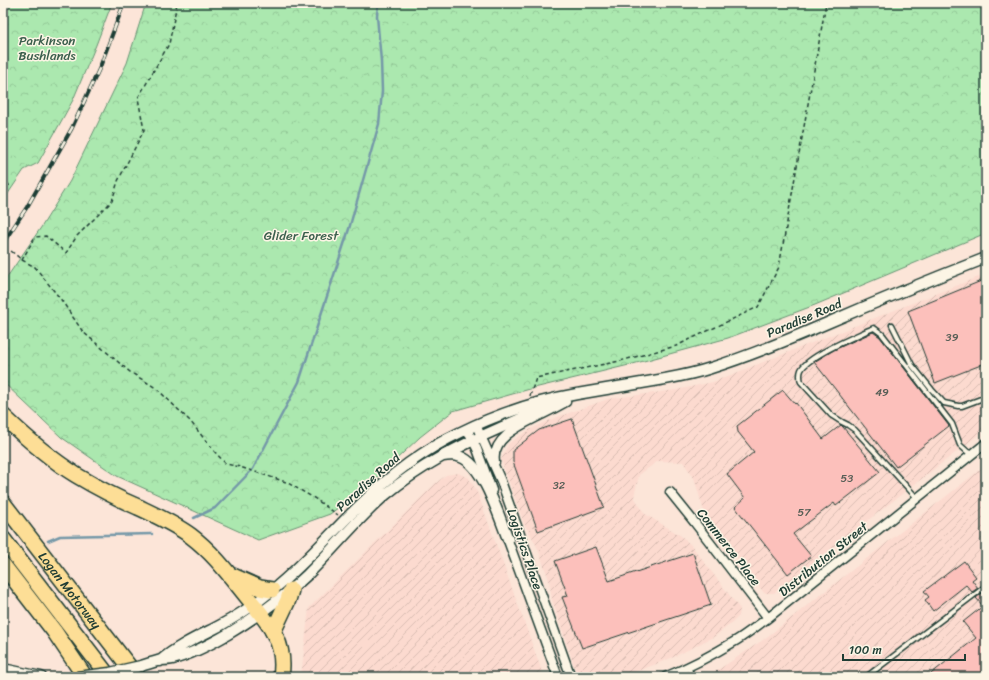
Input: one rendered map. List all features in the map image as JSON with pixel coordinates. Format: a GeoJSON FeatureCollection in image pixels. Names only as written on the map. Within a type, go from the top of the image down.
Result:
{"type":"FeatureCollection","features":[{"type":"Feature","properties":{"kind":"highway"},"geometry":{"type":"LineString","coordinates":[[3,416],[36,447],[72,473],[120,499],[169,522],[192,536],[205,548],[230,575],[274,632],[282,653],[281,677]]}},
{"type":"Feature","properties":{"kind":"highway","name":"Logan Motorway"},"geometry":{"type":"LineString","coordinates":[[3,503],[139,672]]}},
{"type":"Feature","properties":{"kind":"highway","name":"Logan Motorway"},"geometry":{"type":"LineString","coordinates":[[3,539],[109,677]]}},
{"type":"Feature","properties":{"kind":"highway"},"geometry":{"type":"LineString","coordinates":[[3,564],[54,631],[85,677]]}},
{"type":"Feature","properties":{"kind":"highway"},"geometry":{"type":"LineString","coordinates":[[230,575],[260,588],[272,590]]}},
{"type":"Feature","properties":{"kind":"highway"},"geometry":{"type":"LineString","coordinates":[[274,632],[288,600],[290,590]]}},
{"type":"Feature","properties":{"kind":"street","name":"Paradise Road"},"geometry":{"type":"LineString","coordinates":[[257,609],[272,590],[296,570],[345,520],[395,473],[426,451],[472,427],[497,416],[527,406],[575,394],[682,376],[710,369],[777,344],[986,258]]}},
{"type":"Feature","properties":{"kind":"street","name":"Paradise Road"},"geometry":{"type":"LineString","coordinates":[[77,677],[110,673],[139,672],[183,644],[222,624],[257,609],[290,590],[328,554],[372,506],[398,485],[443,456],[477,438],[539,411],[566,402],[627,386]]}},
{"type":"Feature","properties":{"kind":"street"},"geometry":{"type":"LineString","coordinates":[[496,468],[494,457],[500,442],[520,426],[566,402]]}},
{"type":"Feature","properties":{"kind":"street","name":"Logistics Place"},"geometry":{"type":"LineString","coordinates":[[472,427],[477,438],[496,468],[571,677]]}},
{"type":"Feature","properties":{"kind":"street","name":"Logistics Place"},"geometry":{"type":"LineString","coordinates":[[477,438],[489,482],[508,539],[558,677]]}},
{"type":"Feature","properties":{"kind":"street","name":"Distribution Street"},"geometry":{"type":"LineString","coordinates":[[665,677],[688,668],[738,639],[768,618],[986,443]]}},
{"type":"Feature","properties":{"kind":"street"},"geometry":{"type":"LineString","coordinates":[[443,456],[453,455],[461,457],[469,462],[480,475],[486,484],[508,539]]}},
{"type":"Feature","properties":{"kind":"street","name":"Commerce Place"},"geometry":{"type":"LineString","coordinates":[[670,492],[768,618]]}},
{"type":"Feature","properties":{"kind":"street"},"geometry":{"type":"LineString","coordinates":[[3,669],[41,677]]}},
{"type":"Feature","properties":{"kind":"lane"},"geometry":{"type":"LineString","coordinates":[[892,325],[914,368],[944,403],[962,406],[986,397]]}},
{"type":"Feature","properties":{"kind":"lane"},"geometry":{"type":"LineString","coordinates":[[918,498],[856,430],[831,415],[801,382],[799,377],[801,369],[816,356],[869,330],[874,328],[877,329],[952,424],[960,445],[971,456]]}},
{"type":"Feature","properties":{"kind":"lane","name":"Logistics Place"},"geometry":{"type":"LineString","coordinates":[[507,497],[513,524],[567,677]]}},
{"type":"Feature","properties":{"kind":"lane"},"geometry":{"type":"LineString","coordinates":[[866,677],[986,586]]}},
{"type":"Feature","properties":{"kind":"lane"},"geometry":{"type":"LineString","coordinates":[[688,668],[693,677]]}},
{"type":"Feature","properties":{"kind":"path"},"geometry":{"type":"LineString","coordinates":[[22,260],[35,236],[46,236],[66,253],[77,236],[112,201],[118,181],[144,130],[138,98],[169,44],[177,3]]}},
{"type":"Feature","properties":{"kind":"path"},"geometry":{"type":"LineString","coordinates":[[527,406],[536,378],[620,361],[676,346],[758,307],[779,266],[826,3]]}},
{"type":"Feature","properties":{"kind":"path"},"geometry":{"type":"LineString","coordinates":[[3,177],[12,188]]}},
{"type":"Feature","properties":{"kind":"path"},"geometry":{"type":"LineString","coordinates":[[11,251],[34,267],[62,301],[83,332],[130,372],[156,388],[190,421],[226,464],[286,482],[314,498],[345,520]]}},
{"type":"Feature","properties":{"kind":"shaded area"},"geometry":{"type":"Polygon","coordinates":[[[986,274],[986,429],[774,593],[764,593],[706,518],[694,478],[683,462],[658,461],[639,475],[634,497],[645,514],[680,535],[692,546],[740,609],[739,616],[715,636],[676,656],[651,666],[621,677],[578,677],[552,600],[549,580],[538,549],[524,524],[501,460],[509,443],[527,431],[555,418],[608,399],[676,390],[713,382],[986,274]]]}},
{"type":"Feature","properties":{"kind":"shaded area"},"geometry":{"type":"Polygon","coordinates":[[[986,465],[986,677],[702,677],[718,670],[763,640],[986,465]]]}},
{"type":"Feature","properties":{"kind":"shaded area"},"geometry":{"type":"Polygon","coordinates":[[[458,473],[469,478],[478,494],[544,677],[301,677],[309,608],[435,484],[446,475],[458,473]]]}},
{"type":"Feature","properties":{"kind":"green space","name":"Parkinson Bushlands"},"geometry":{"type":"Polygon","coordinates":[[[3,3],[112,3],[73,100],[38,163],[24,170],[3,201],[3,3]]]}},
{"type":"Feature","properties":{"kind":"green space","name":"Glider Forest"},"geometry":{"type":"Polygon","coordinates":[[[146,3],[986,3],[986,233],[815,305],[728,338],[629,365],[530,389],[453,411],[420,437],[373,481],[330,514],[258,540],[117,476],[61,437],[3,382],[3,283],[42,226],[70,181],[127,63],[146,3]]]}},
{"type":"Feature","properties":{"kind":"building"},"geometry":{"type":"Polygon","coordinates":[[[986,279],[986,363],[935,383],[908,311],[986,279]]]}},
{"type":"Feature","properties":{"kind":"building"},"geometry":{"type":"Polygon","coordinates":[[[873,332],[880,337],[949,426],[896,467],[814,362],[834,350],[873,332]]]}},
{"type":"Feature","properties":{"kind":"building"},"geometry":{"type":"Polygon","coordinates":[[[783,390],[795,404],[796,403],[823,439],[841,425],[880,472],[836,506],[834,503],[793,534],[811,556],[788,574],[735,507],[745,498],[727,474],[754,452],[738,432],[737,426],[783,390]]]}},
{"type":"Feature","properties":{"kind":"building"},"geometry":{"type":"Polygon","coordinates":[[[572,419],[604,507],[538,531],[513,462],[513,450],[539,430],[572,419]]]}},
{"type":"Feature","properties":{"kind":"building"},"geometry":{"type":"Polygon","coordinates":[[[596,547],[609,581],[693,553],[711,605],[582,648],[562,597],[568,596],[555,561],[596,547]]]}},
{"type":"Feature","properties":{"kind":"building"},"geometry":{"type":"Polygon","coordinates":[[[964,561],[976,577],[972,580],[978,588],[972,592],[966,585],[933,611],[925,600],[929,597],[924,591],[964,561]]]}},
{"type":"Feature","properties":{"kind":"building"},"geometry":{"type":"Polygon","coordinates":[[[982,593],[986,598],[986,677],[927,677],[976,638],[963,622],[983,606],[976,598],[982,593]]]}},
{"type":"Feature","properties":{"kind":"waterway"},"geometry":{"type":"LineString","coordinates":[[194,518],[215,508],[253,469],[299,382],[349,229],[379,124],[382,91],[377,16],[378,3]]}},
{"type":"Feature","properties":{"kind":"waterway"},"geometry":{"type":"LineString","coordinates":[[48,541],[60,536],[152,534]]}},
{"type":"Feature","properties":{"kind":"railway"},"geometry":{"type":"LineString","coordinates":[[3,243],[27,207],[72,128],[100,67],[124,3]]}}]}
